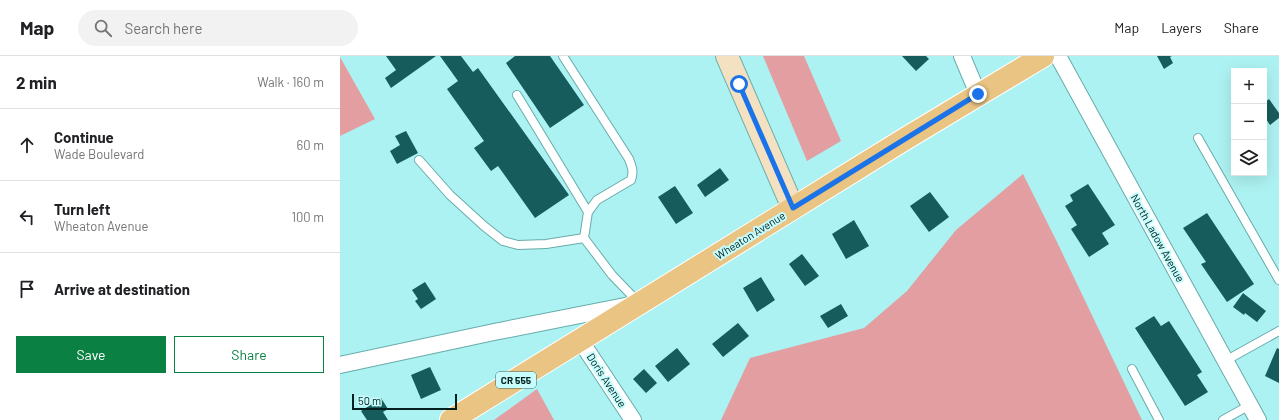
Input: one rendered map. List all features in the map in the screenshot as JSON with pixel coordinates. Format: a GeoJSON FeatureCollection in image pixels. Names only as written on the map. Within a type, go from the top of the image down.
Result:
{"type":"FeatureCollection","features":[{"type":"Feature","properties":{"kind":"main road"},"geometry":{"type":"LineString","coordinates":[[727,56],[793,208]]}},
{"type":"Feature","properties":{"kind":"main road","name":"Wheaton Avenue"},"geometry":{"type":"LineString","coordinates":[[580,340],[978,94],[1043,56]]}},
{"type":"Feature","properties":{"kind":"main road","name":"CR 555"},"geometry":{"type":"LineString","coordinates":[[451,420],[580,340]]}},
{"type":"Feature","properties":{"kind":"street"},"geometry":{"type":"LineString","coordinates":[[962,56],[978,94]]}},
{"type":"Feature","properties":{"kind":"street","name":"North Ladow Avenue"},"geometry":{"type":"LineString","coordinates":[[1058,56],[1258,420]]}},
{"type":"Feature","properties":{"kind":"street"},"geometry":{"type":"LineString","coordinates":[[340,365],[639,303]]}},
{"type":"Feature","properties":{"kind":"street","name":"Doris Avenue"},"geometry":{"type":"LineString","coordinates":[[580,340],[633,420]]}},
{"type":"Feature","properties":{"kind":"lane"},"geometry":{"type":"LineString","coordinates":[[563,56],[629,159],[633,175],[631,180],[598,200],[588,212],[584,238],[612,275],[639,303]]}},
{"type":"Feature","properties":{"kind":"lane"},"geometry":{"type":"LineString","coordinates":[[517,94],[588,212]]}},
{"type":"Feature","properties":{"kind":"lane"},"geometry":{"type":"LineString","coordinates":[[1198,138],[1279,280]]}},
{"type":"Feature","properties":{"kind":"lane"},"geometry":{"type":"LineString","coordinates":[[419,160],[450,195],[503,241],[518,245],[539,244],[584,238]]}},
{"type":"Feature","properties":{"kind":"lane"},"geometry":{"type":"LineString","coordinates":[[1225,361],[1279,331]]}},
{"type":"Feature","properties":{"kind":"lane"},"geometry":{"type":"LineString","coordinates":[[1132,369],[1159,420]]}},
{"type":"Feature","properties":{"kind":"lane"},"geometry":{"type":"LineString","coordinates":[[1223,420],[1250,405]]}},
{"type":"Feature","properties":{"kind":"shaded area"},"geometry":{"type":"Polygon","coordinates":[[[763,56],[804,56],[841,141],[807,161],[763,56]]]}},
{"type":"Feature","properties":{"kind":"shaded area"},"geometry":{"type":"Polygon","coordinates":[[[340,57],[375,119],[340,136],[340,57]]]}},
{"type":"Feature","properties":{"kind":"shaded area"},"geometry":{"type":"Polygon","coordinates":[[[1023,174],[1142,420],[721,420],[750,358],[864,328],[907,291],[956,230],[1023,174]]]}},
{"type":"Feature","properties":{"kind":"shaded area"},"geometry":{"type":"Polygon","coordinates":[[[537,389],[554,420],[494,420],[537,389]]]}},
{"type":"Feature","properties":{"kind":"building"},"geometry":{"type":"Polygon","coordinates":[[[386,56],[436,56],[391,88],[385,78],[396,70],[386,56]]]}},
{"type":"Feature","properties":{"kind":"building"},"geometry":{"type":"Polygon","coordinates":[[[440,56],[461,56],[473,72],[478,68],[569,195],[535,218],[498,166],[491,171],[474,148],[484,141],[447,89],[458,81],[440,56]]]}},
{"type":"Feature","properties":{"kind":"building"},"geometry":{"type":"Polygon","coordinates":[[[515,56],[550,56],[584,105],[550,128],[506,63],[515,56]]]}},
{"type":"Feature","properties":{"kind":"building"},"geometry":{"type":"Polygon","coordinates":[[[902,56],[926,56],[929,59],[916,71],[902,56]]]}},
{"type":"Feature","properties":{"kind":"building"},"geometry":{"type":"Polygon","coordinates":[[[1157,56],[1172,56],[1170,57],[1173,63],[1164,69],[1157,56]]]}},
{"type":"Feature","properties":{"kind":"building"},"geometry":{"type":"Polygon","coordinates":[[[1269,99],[1279,113],[1279,118],[1270,125],[1267,120],[1267,101],[1269,99]]]}},
{"type":"Feature","properties":{"kind":"building"},"geometry":{"type":"Polygon","coordinates":[[[406,131],[418,153],[397,164],[390,151],[400,145],[395,136],[406,131]]]}},
{"type":"Feature","properties":{"kind":"building"},"geometry":{"type":"Polygon","coordinates":[[[720,168],[729,180],[705,197],[697,185],[720,168]]]}},
{"type":"Feature","properties":{"kind":"building"},"geometry":{"type":"Polygon","coordinates":[[[1088,184],[1115,225],[1102,233],[1109,244],[1089,257],[1071,229],[1077,225],[1065,206],[1073,201],[1070,195],[1088,184]]]}},
{"type":"Feature","properties":{"kind":"building"},"geometry":{"type":"Polygon","coordinates":[[[675,186],[693,213],[676,224],[658,197],[675,186]]]}},
{"type":"Feature","properties":{"kind":"building"},"geometry":{"type":"Polygon","coordinates":[[[930,192],[949,217],[929,232],[910,206],[930,192]]]}},
{"type":"Feature","properties":{"kind":"building"},"geometry":{"type":"Polygon","coordinates":[[[1207,213],[1254,284],[1227,302],[1201,264],[1206,262],[1183,228],[1207,213]]]}},
{"type":"Feature","properties":{"kind":"building"},"geometry":{"type":"Polygon","coordinates":[[[854,220],[869,246],[846,259],[832,234],[854,220]]]}},
{"type":"Feature","properties":{"kind":"building"},"geometry":{"type":"Polygon","coordinates":[[[802,254],[819,276],[805,286],[789,264],[802,254]]]}},
{"type":"Feature","properties":{"kind":"building"},"geometry":{"type":"Polygon","coordinates":[[[761,277],[775,300],[757,312],[743,288],[761,277]]]}},
{"type":"Feature","properties":{"kind":"building"},"geometry":{"type":"Polygon","coordinates":[[[425,282],[436,299],[421,309],[415,301],[418,299],[412,290],[425,282]]]}},
{"type":"Feature","properties":{"kind":"building"},"geometry":{"type":"Polygon","coordinates":[[[1243,293],[1266,311],[1257,322],[1245,313],[1244,315],[1233,307],[1243,293]]]}},
{"type":"Feature","properties":{"kind":"building"},"geometry":{"type":"Polygon","coordinates":[[[841,304],[848,316],[828,328],[820,316],[841,304]]]}},
{"type":"Feature","properties":{"kind":"building"},"geometry":{"type":"Polygon","coordinates":[[[1154,316],[1161,326],[1169,321],[1202,372],[1197,375],[1208,392],[1185,406],[1135,328],[1154,316]]]}},
{"type":"Feature","properties":{"kind":"building"},"geometry":{"type":"Polygon","coordinates":[[[738,323],[749,336],[723,357],[712,344],[738,323]]]}},
{"type":"Feature","properties":{"kind":"building"},"geometry":{"type":"Polygon","coordinates":[[[677,348],[690,364],[668,382],[655,366],[677,348]]]}},
{"type":"Feature","properties":{"kind":"building"},"geometry":{"type":"Polygon","coordinates":[[[1277,348],[1279,349],[1279,383],[1265,376],[1277,348]]]}},
{"type":"Feature","properties":{"kind":"building"},"geometry":{"type":"Polygon","coordinates":[[[430,367],[441,390],[421,399],[411,375],[430,367]]]}},
{"type":"Feature","properties":{"kind":"building"},"geometry":{"type":"Polygon","coordinates":[[[644,369],[657,383],[646,393],[633,379],[644,369]]]}},
{"type":"Feature","properties":{"kind":"building"},"geometry":{"type":"Polygon","coordinates":[[[381,398],[388,409],[383,412],[388,420],[367,420],[361,411],[381,398]]]}},
{"type":"Feature","properties":{"kind":"route"},"geometry":{"type":"LineString","coordinates":[[739,84],[793,208],[978,94]]}}]}
